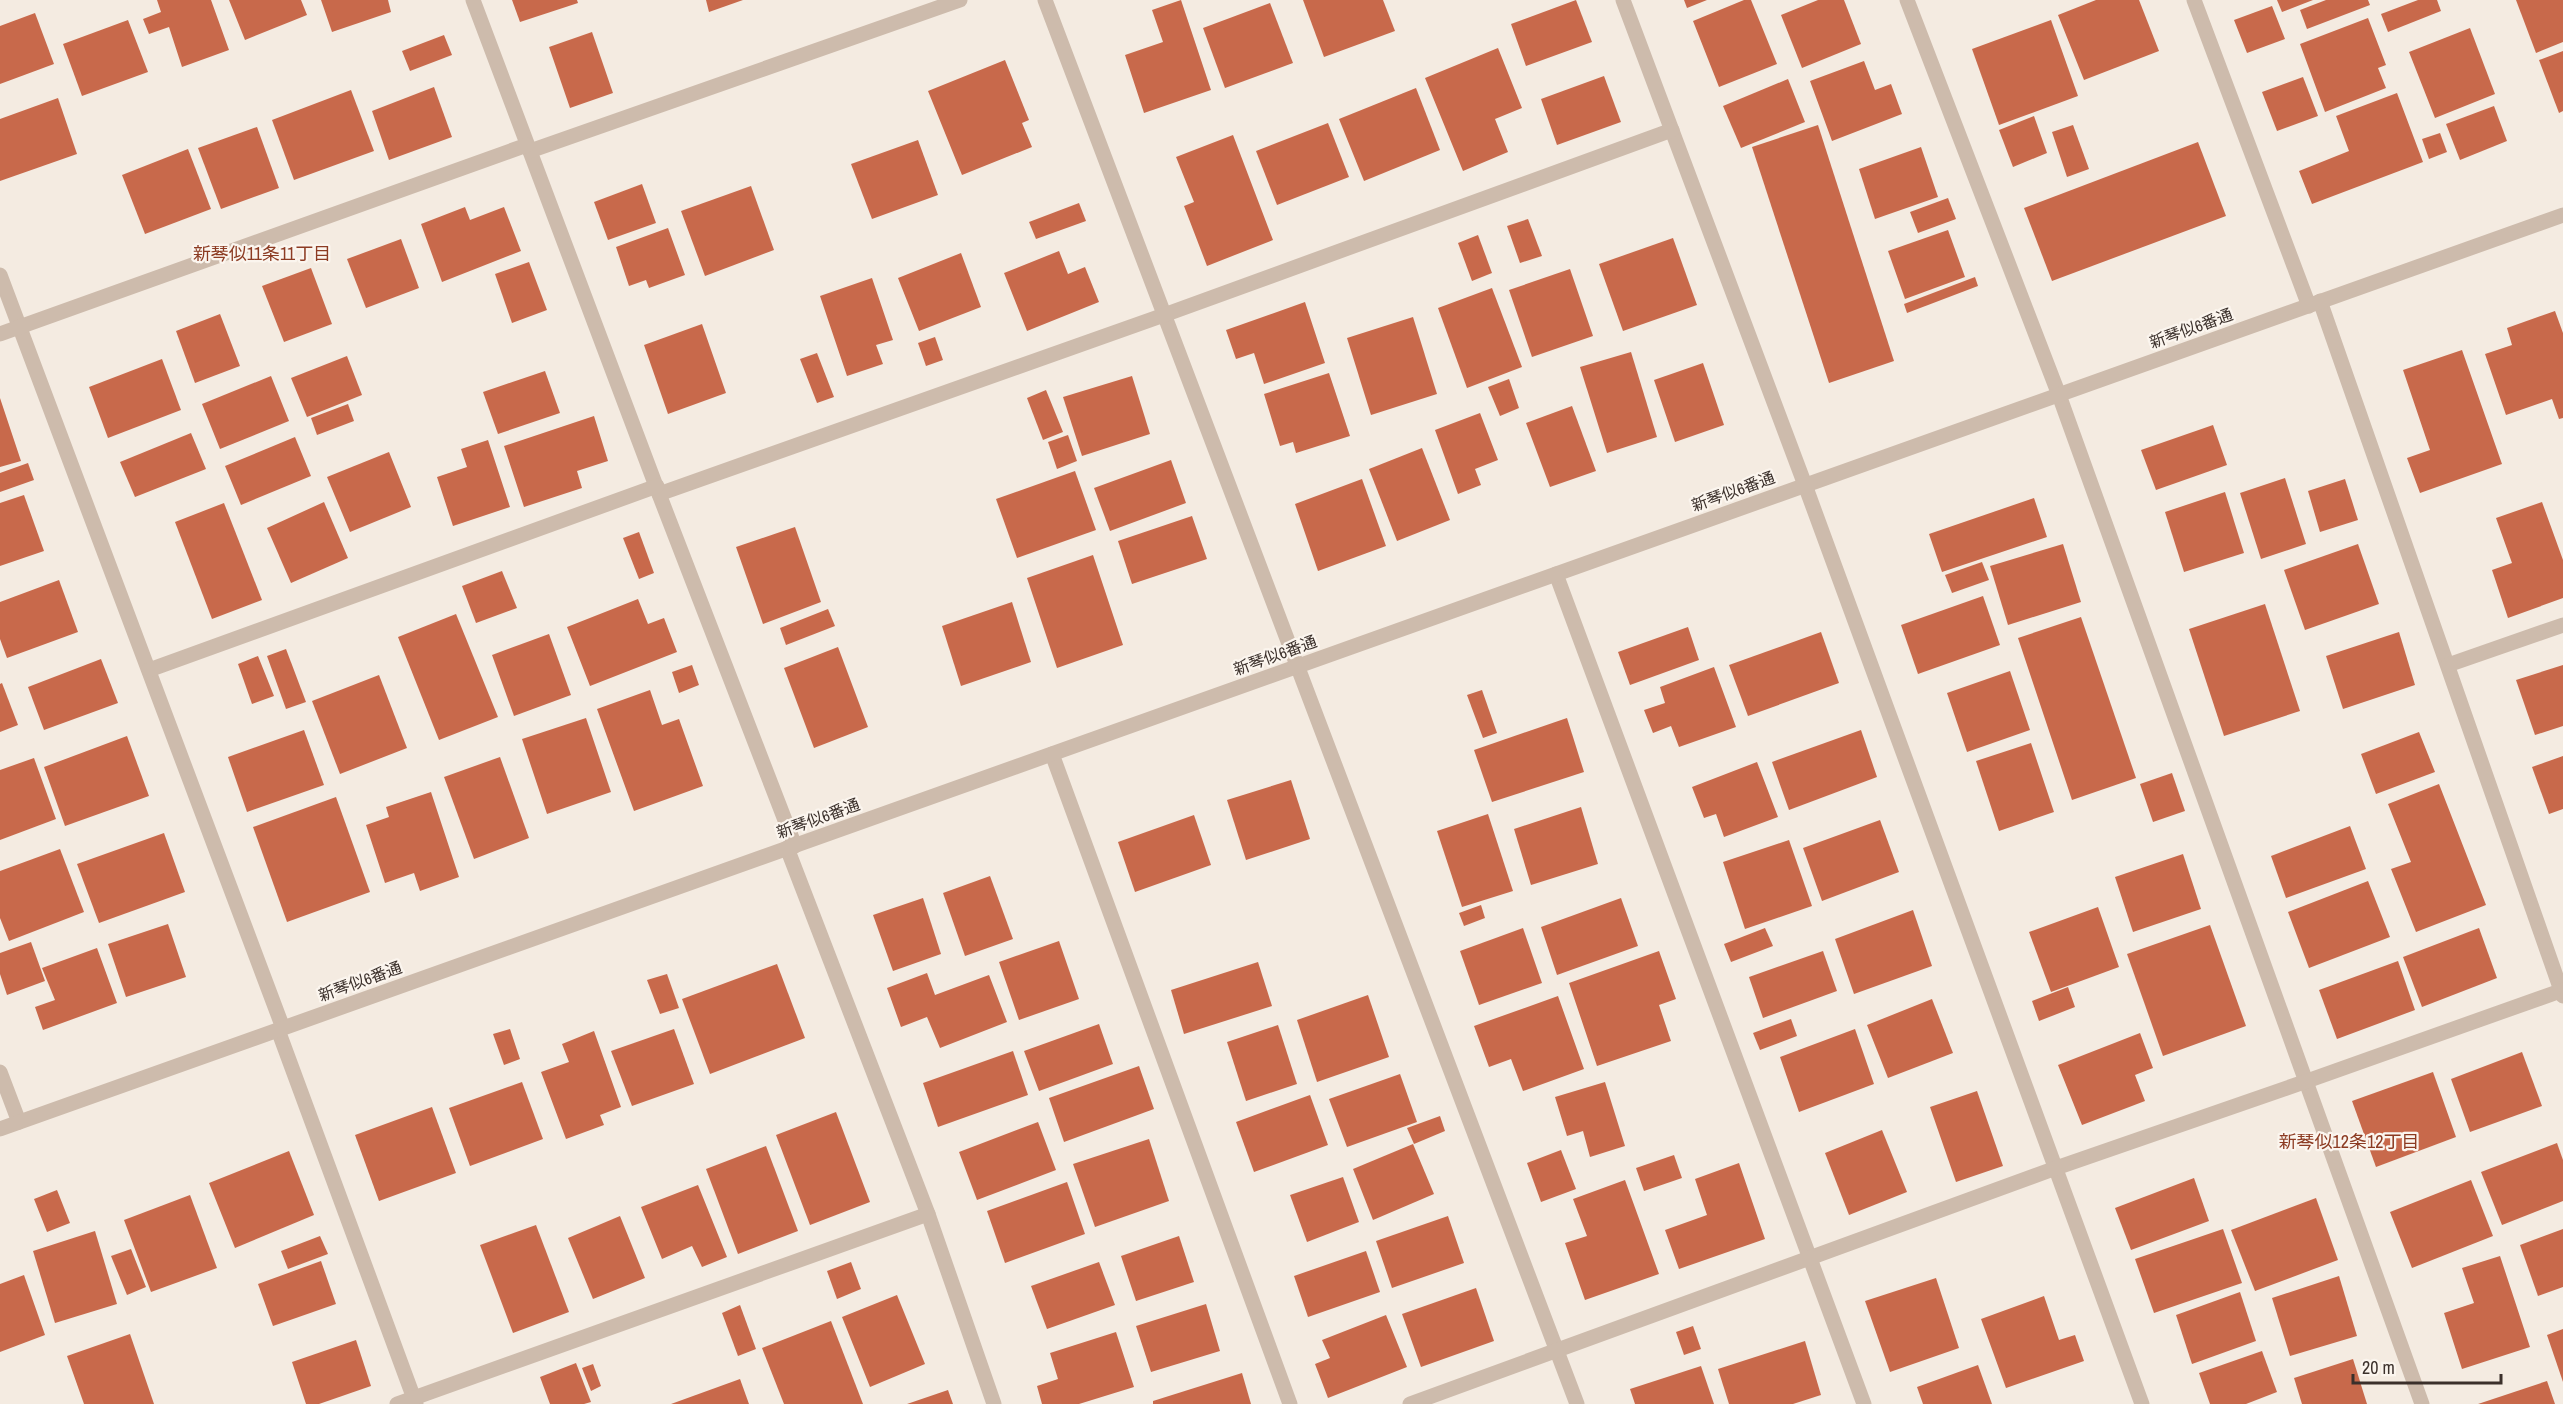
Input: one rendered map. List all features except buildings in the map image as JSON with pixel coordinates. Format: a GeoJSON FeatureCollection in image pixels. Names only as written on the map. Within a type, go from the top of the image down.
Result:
{"type":"FeatureCollection","features":[{"type":"Feature","properties":{"kind":"street"},"geometry":{"type":"LineString","coordinates":[[472,0],[658,490],[928,1214],[994,1404]]}},
{"type":"Feature","properties":{"kind":"street"},"geometry":{"type":"LineString","coordinates":[[0,334],[529,148],[960,0]]}},
{"type":"Feature","properties":{"kind":"street"},"geometry":{"type":"LineString","coordinates":[[1045,0],[1577,1404]]}},
{"type":"Feature","properties":{"kind":"street"},"geometry":{"type":"LineString","coordinates":[[1623,0],[1805,485],[2142,1404]]}},
{"type":"Feature","properties":{"kind":"street"},"geometry":{"type":"LineString","coordinates":[[1907,0],[2059,395],[2422,1404]]}},
{"type":"Feature","properties":{"kind":"street"},"geometry":{"type":"LineString","coordinates":[[1410,1404],[2056,1168],[2562,992],[2448,665],[2314,304],[2194,0]]}},
{"type":"Feature","properties":{"kind":"street"},"geometry":{"type":"LineString","coordinates":[[149,670],[658,490],[1164,315],[1672,130]]}},
{"type":"Feature","properties":{"kind":"street","name":"新琴似6番通"},"geometry":{"type":"LineString","coordinates":[[0,1129],[2563,215]]}},
{"type":"Feature","properties":{"kind":"street"},"geometry":{"type":"LineString","coordinates":[[0,275],[149,670],[415,1401]]}},
{"type":"Feature","properties":{"kind":"street"},"geometry":{"type":"LineString","coordinates":[[1556,574],[1864,1404]]}},
{"type":"Feature","properties":{"kind":"street"},"geometry":{"type":"LineString","coordinates":[[2448,665],[2563,625]]}},
{"type":"Feature","properties":{"kind":"street"},"geometry":{"type":"LineString","coordinates":[[1052,754],[1290,1404]]}},
{"type":"Feature","properties":{"kind":"street"},"geometry":{"type":"LineString","coordinates":[[0,1072],[19,1122]]}},
{"type":"Feature","properties":{"kind":"street"},"geometry":{"type":"LineString","coordinates":[[397,1404],[415,1401],[928,1214]]}},
{"type":"Feature","properties":{"kind":"district","name":"新琴似11条11丁目"},"geometry":{"type":"Point","coordinates":[262,253]}},
{"type":"Feature","properties":{"kind":"district","name":"新琴似12条12丁目"},"geometry":{"type":"Point","coordinates":[2349,1141]}}]}
